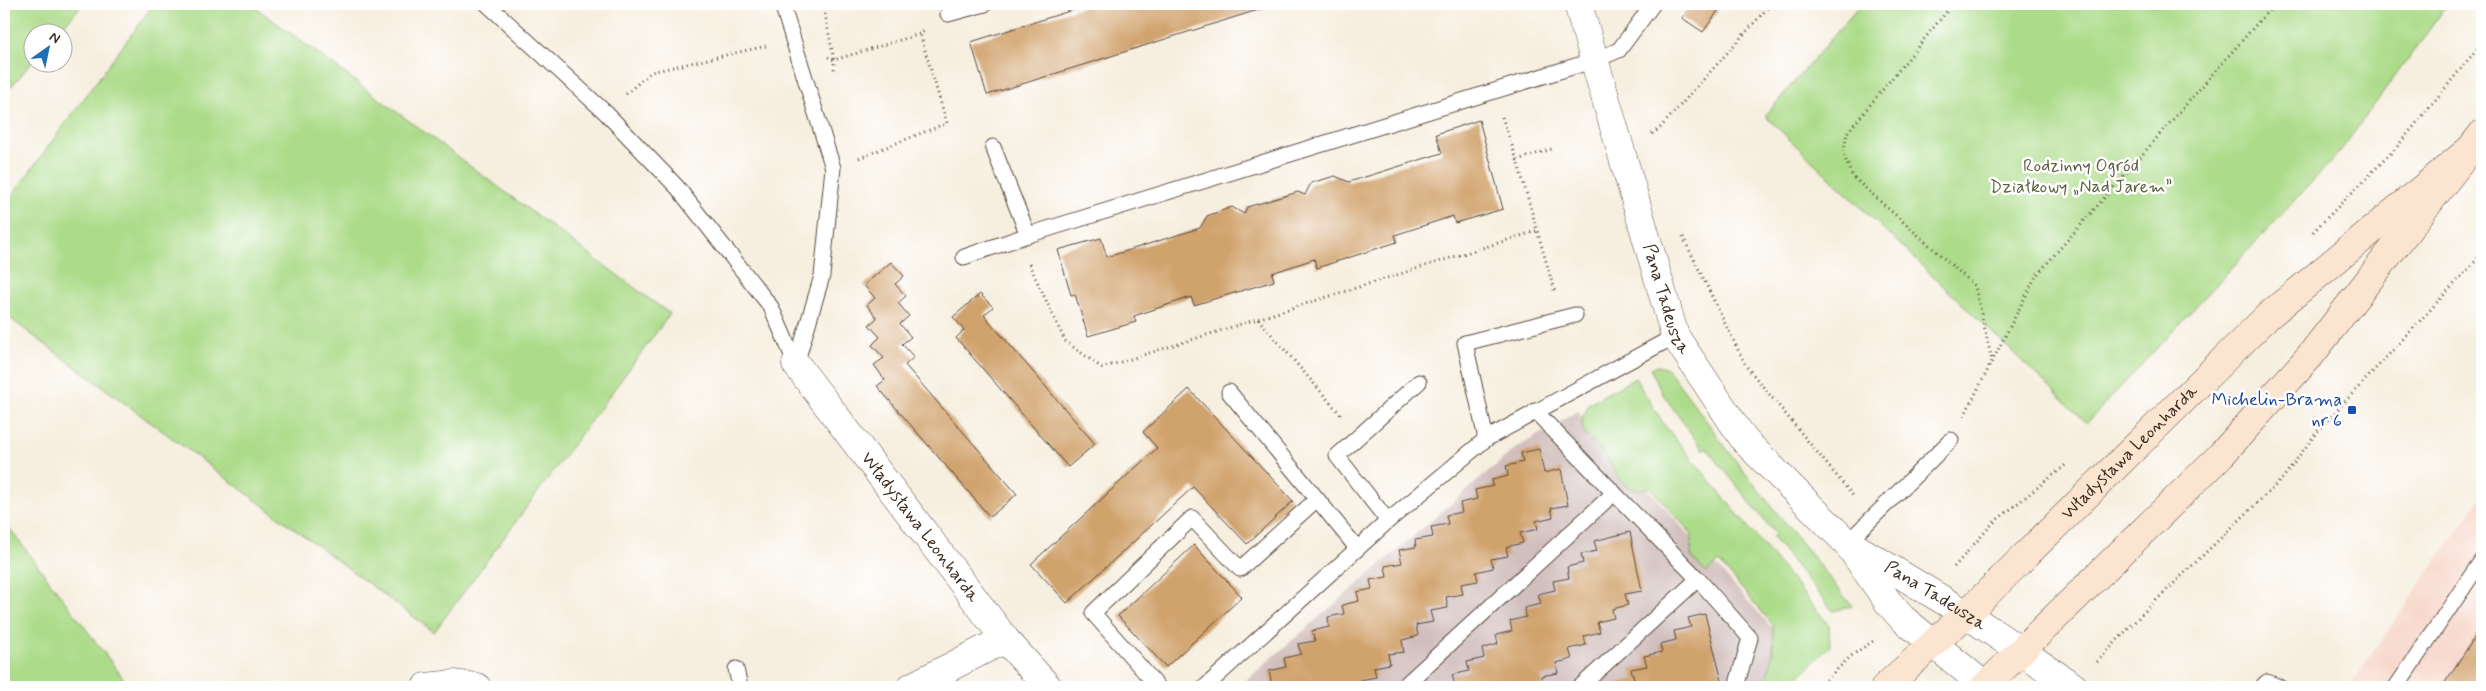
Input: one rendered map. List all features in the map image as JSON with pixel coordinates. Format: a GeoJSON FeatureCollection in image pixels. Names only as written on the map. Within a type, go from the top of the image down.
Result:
{"type":"FeatureCollection","features":[{"type":"Feature","properties":{"kind":"main road","name":"Władysława Leonharda"},"geometry":{"type":"LineString","coordinates":[[1885,687],[1966,614],[2268,316],[2476,142]]}},
{"type":"Feature","properties":{"kind":"main road","name":"Władysława Leonharda"},"geometry":{"type":"LineString","coordinates":[[1985,687],[2221,455],[2304,363],[2476,142]]}},
{"type":"Feature","properties":{"kind":"street","name":"Pana Tadeusza"},"geometry":{"type":"LineString","coordinates":[[1578,4],[1675,336],[1745,441],[1847,543],[1888,602],[1902,618],[1933,644]]}},
{"type":"Feature","properties":{"kind":"street","name":"Władysława Leonharda"},"geometry":{"type":"LineString","coordinates":[[796,364],[1005,639],[1048,687]]}},
{"type":"Feature","properties":{"kind":"street","name":"Pana Tadeusza"},"geometry":{"type":"LineString","coordinates":[[1847,543],[1966,614],[2022,651]]}},
{"type":"Feature","properties":{"kind":"street"},"geometry":{"type":"LineString","coordinates":[[911,687],[1005,639]]}},
{"type":"Feature","properties":{"kind":"street","name":"Władysława Leonharda"},"geometry":{"type":"LineString","coordinates":[[1933,644],[1985,687]]}},
{"type":"Feature","properties":{"kind":"street"},"geometry":{"type":"LineString","coordinates":[[2022,651],[2074,687]]}},
{"type":"Feature","properties":{"kind":"street"},"geometry":{"type":"LineString","coordinates":[[426,687],[455,684],[477,687]]}},
{"type":"Feature","properties":{"kind":"lane"},"geometry":{"type":"LineString","coordinates":[[487,4],[606,113],[677,187],[771,307],[796,364]]}},
{"type":"Feature","properties":{"kind":"lane"},"geometry":{"type":"LineString","coordinates":[[782,4],[833,168],[822,276],[796,364]]}},
{"type":"Feature","properties":{"kind":"lane"},"geometry":{"type":"LineString","coordinates":[[948,14],[985,4]]}},
{"type":"Feature","properties":{"kind":"lane"},"geometry":{"type":"LineString","coordinates":[[964,257],[1028,235],[1594,60],[1619,50],[1653,4]]}},
{"type":"Feature","properties":{"kind":"lane"},"geometry":{"type":"LineString","coordinates":[[993,147],[1028,235]]}},
{"type":"Feature","properties":{"kind":"lane"},"geometry":{"type":"LineString","coordinates":[[1486,438],[1465,343],[1569,317]]}},
{"type":"Feature","properties":{"kind":"lane"},"geometry":{"type":"LineString","coordinates":[[1205,687],[1388,520],[1486,438],[1675,336]]}},
{"type":"Feature","properties":{"kind":"lane"},"geometry":{"type":"LineString","coordinates":[[1388,520],[1338,456],[1419,382]]}},
{"type":"Feature","properties":{"kind":"lane"},"geometry":{"type":"LineString","coordinates":[[1230,392],[1357,548]]}},
{"type":"Feature","properties":{"kind":"lane"},"geometry":{"type":"LineString","coordinates":[[1534,412],[1698,579],[1750,638],[1736,687]]}},
{"type":"Feature","properties":{"kind":"lane"},"geometry":{"type":"LineString","coordinates":[[1847,543],[1952,440]]}},
{"type":"Feature","properties":{"kind":"lane"},"geometry":{"type":"LineString","coordinates":[[1403,687],[1614,493]]}},
{"type":"Feature","properties":{"kind":"lane"},"geometry":{"type":"LineString","coordinates":[[1158,687],[1093,613],[1192,518],[1240,569],[1317,499]]}},
{"type":"Feature","properties":{"kind":"lane"},"geometry":{"type":"LineString","coordinates":[[2396,687],[2482,560]]}},
{"type":"Feature","properties":{"kind":"lane"},"geometry":{"type":"LineString","coordinates":[[1580,687],[1698,579]]}},
{"type":"Feature","properties":{"kind":"lane"},"geometry":{"type":"LineString","coordinates":[[736,669],[740,687]]}},
{"type":"Feature","properties":{"kind":"lane"},"geometry":{"type":"LineString","coordinates":[[2262,687],[2267,682],[2279,687]]}},
{"type":"Feature","properties":{"kind":"path"},"geometry":{"type":"LineString","coordinates":[[823,4],[834,60],[834,80]]}},
{"type":"Feature","properties":{"kind":"path"},"geometry":{"type":"LineString","coordinates":[[1648,137],[1660,128],[1771,4]]}},
{"type":"Feature","properties":{"kind":"path"},"geometry":{"type":"LineString","coordinates":[[1953,4],[1847,133],[1843,154],[1853,177],[1975,286],[1992,362]]}},
{"type":"Feature","properties":{"kind":"path"},"geometry":{"type":"LineString","coordinates":[[1952,440],[2036,276],[2274,4]]}},
{"type":"Feature","properties":{"kind":"path"},"geometry":{"type":"LineString","coordinates":[[606,113],[651,72],[794,40],[834,60],[920,34],[948,14]]}},
{"type":"Feature","properties":{"kind":"path"},"geometry":{"type":"LineString","coordinates":[[833,168],[947,123],[920,34]]}},
{"type":"Feature","properties":{"kind":"path"},"geometry":{"type":"LineString","coordinates":[[1501,115],[1536,231],[1569,317]]}},
{"type":"Feature","properties":{"kind":"path"},"geometry":{"type":"LineString","coordinates":[[1516,160],[1555,148]]}},
{"type":"Feature","properties":{"kind":"path"},"geometry":{"type":"LineString","coordinates":[[1025,255],[1065,341],[1102,368],[1536,231]]}},
{"type":"Feature","properties":{"kind":"path"},"geometry":{"type":"LineString","coordinates":[[1681,232],[1746,366],[1872,520]]}},
{"type":"Feature","properties":{"kind":"path"},"geometry":{"type":"LineString","coordinates":[[2103,655],[2140,616],[2283,478],[2316,432],[2482,254]]}},
{"type":"Feature","properties":{"kind":"path"},"geometry":{"type":"LineString","coordinates":[[1258,319],[1360,436]]}},
{"type":"Feature","properties":{"kind":"path"},"geometry":{"type":"LineString","coordinates":[[1819,687],[1851,656],[1869,645]]}},
{"type":"Feature","properties":{"kind":"shaded area"},"geometry":{"type":"Polygon","coordinates":[[[1578,411],[1800,659],[1770,687],[1238,687],[1515,449],[1578,411]]]}},
{"type":"Feature","properties":{"kind":"shaded area"},"geometry":{"type":"Polygon","coordinates":[[[2482,495],[2482,687],[2349,687],[2482,495]]]}},
{"type":"Feature","properties":{"kind":"green space"},"geometry":{"type":"Polygon","coordinates":[[[4,4],[83,4],[67,22],[22,22],[22,72],[24,72],[4,95],[4,4]]]}},
{"type":"Feature","properties":{"kind":"green space"},"geometry":{"type":"Polygon","coordinates":[[[154,4],[251,4],[670,314],[434,632],[4,314],[4,206],[154,4]]]}},
{"type":"Feature","properties":{"kind":"green space","name":"Rodzinny Ogród Działkowy „Nad Jarem”"},"geometry":{"type":"Polygon","coordinates":[[[1861,4],[2448,4],[2339,153],[2087,423],[1765,116],[1861,4]]]}},
{"type":"Feature","properties":{"kind":"green space"},"geometry":{"type":"Polygon","coordinates":[[[1658,366],[1668,369],[1741,468],[1852,606],[1833,611],[1772,537],[1775,534],[1706,447],[1703,450],[1662,393],[1650,368],[1658,366]]]}},
{"type":"Feature","properties":{"kind":"green space"},"geometry":{"type":"Polygon","coordinates":[[[1635,378],[1665,426],[1829,625],[1830,646],[1795,681],[1794,687],[1759,687],[1768,673],[1772,658],[1773,625],[1719,562],[1706,573],[1691,556],[1692,534],[1649,487],[1635,489],[1630,488],[1624,483],[1603,453],[1584,433],[1582,420],[1589,403],[1635,378]]]}},
{"type":"Feature","properties":{"kind":"green space"},"geometry":{"type":"Polygon","coordinates":[[[4,521],[130,687],[4,687],[4,521]]]}},
{"type":"Feature","properties":{"kind":"building"},"geometry":{"type":"Polygon","coordinates":[[[1092,4],[1277,4],[987,95],[971,42],[1092,4]]]}},
{"type":"Feature","properties":{"kind":"building"},"geometry":{"type":"Polygon","coordinates":[[[1692,4],[1707,4],[1718,11],[1703,32],[1682,18],[1692,4]]]}},
{"type":"Feature","properties":{"kind":"building"},"geometry":{"type":"Polygon","coordinates":[[[1479,120],[1503,209],[1455,223],[1453,216],[1395,235],[1397,242],[1317,268],[1314,259],[1272,273],[1274,281],[1194,305],[1191,297],[1134,316],[1136,322],[1088,336],[1075,294],[1071,295],[1058,250],[1101,238],[1107,257],[1200,228],[1207,216],[1232,207],[1244,214],[1247,207],[1298,192],[1305,195],[1311,183],[1335,176],[1349,182],[1442,153],[1436,134],[1479,120]]]}},
{"type":"Feature","properties":{"kind":"building"},"geometry":{"type":"Polygon","coordinates":[[[891,262],[904,276],[895,284],[906,296],[898,303],[909,316],[900,324],[911,337],[902,344],[914,357],[905,365],[1017,494],[990,517],[877,386],[885,380],[874,365],[884,358],[872,345],[880,337],[869,325],[877,318],[867,305],[875,298],[864,285],[891,262]]]}},
{"type":"Feature","properties":{"kind":"building"},"geometry":{"type":"Polygon","coordinates":[[[980,294],[993,307],[984,315],[1095,444],[1068,467],[956,338],[964,330],[953,317],[980,294]]]}},
{"type":"Feature","properties":{"kind":"building"},"geometry":{"type":"Polygon","coordinates":[[[1189,389],[1293,501],[1247,544],[1193,487],[1067,603],[1031,564],[1157,448],[1143,432],[1189,389]]]}},
{"type":"Feature","properties":{"kind":"building"},"geometry":{"type":"Polygon","coordinates":[[[1539,449],[1544,473],[1561,469],[1568,505],[1551,508],[1553,517],[1536,521],[1538,529],[1520,533],[1523,543],[1506,547],[1508,556],[1491,559],[1493,568],[1476,572],[1478,581],[1461,584],[1463,594],[1446,597],[1448,608],[1430,611],[1433,622],[1416,625],[1418,636],[1402,640],[1404,652],[1388,654],[1390,664],[1374,667],[1376,677],[1360,680],[1361,687],[1266,687],[1272,685],[1269,671],[1286,667],[1284,658],[1301,654],[1298,644],[1315,641],[1312,631],[1329,627],[1328,617],[1344,614],[1342,605],[1359,601],[1357,592],[1372,589],[1370,580],[1387,577],[1385,566],[1402,563],[1399,550],[1416,547],[1415,540],[1433,537],[1431,527],[1448,524],[1446,515],[1462,512],[1460,503],[1477,499],[1475,490],[1493,486],[1492,480],[1508,476],[1506,466],[1523,462],[1521,453],[1539,449]]]}},
{"type":"Feature","properties":{"kind":"building"},"geometry":{"type":"Polygon","coordinates":[[[1630,532],[1642,591],[1625,594],[1628,605],[1612,609],[1614,618],[1597,622],[1600,632],[1584,636],[1586,645],[1569,649],[1572,659],[1556,663],[1558,673],[1541,676],[1543,685],[1534,687],[1447,687],[1455,685],[1452,675],[1469,671],[1467,662],[1484,658],[1482,649],[1498,644],[1496,635],[1512,631],[1510,621],[1526,617],[1524,608],[1541,604],[1538,594],[1555,590],[1553,581],[1569,578],[1567,567],[1583,563],[1581,554],[1597,551],[1594,541],[1630,532]]]}},
{"type":"Feature","properties":{"kind":"building"},"geometry":{"type":"Polygon","coordinates":[[[1194,545],[1242,597],[1166,667],[1118,616],[1194,545]]]}},
{"type":"Feature","properties":{"kind":"building"},"geometry":{"type":"Polygon","coordinates":[[[1705,614],[1722,681],[1705,687],[1618,687],[1617,683],[1634,679],[1631,669],[1647,666],[1644,656],[1662,652],[1660,644],[1676,640],[1674,631],[1691,627],[1688,618],[1705,614]]]}},
{"type":"Feature","properties":{"kind":"building"},"geometry":{"type":"Polygon","coordinates":[[[2482,626],[2482,687],[2442,687],[2482,626]]]}},
{"type":"Feature","properties":{"kind":"place","name":"Michelin-Brama nr 6"},"geometry":{"type":"Point","coordinates":[2352,410]}}]}
